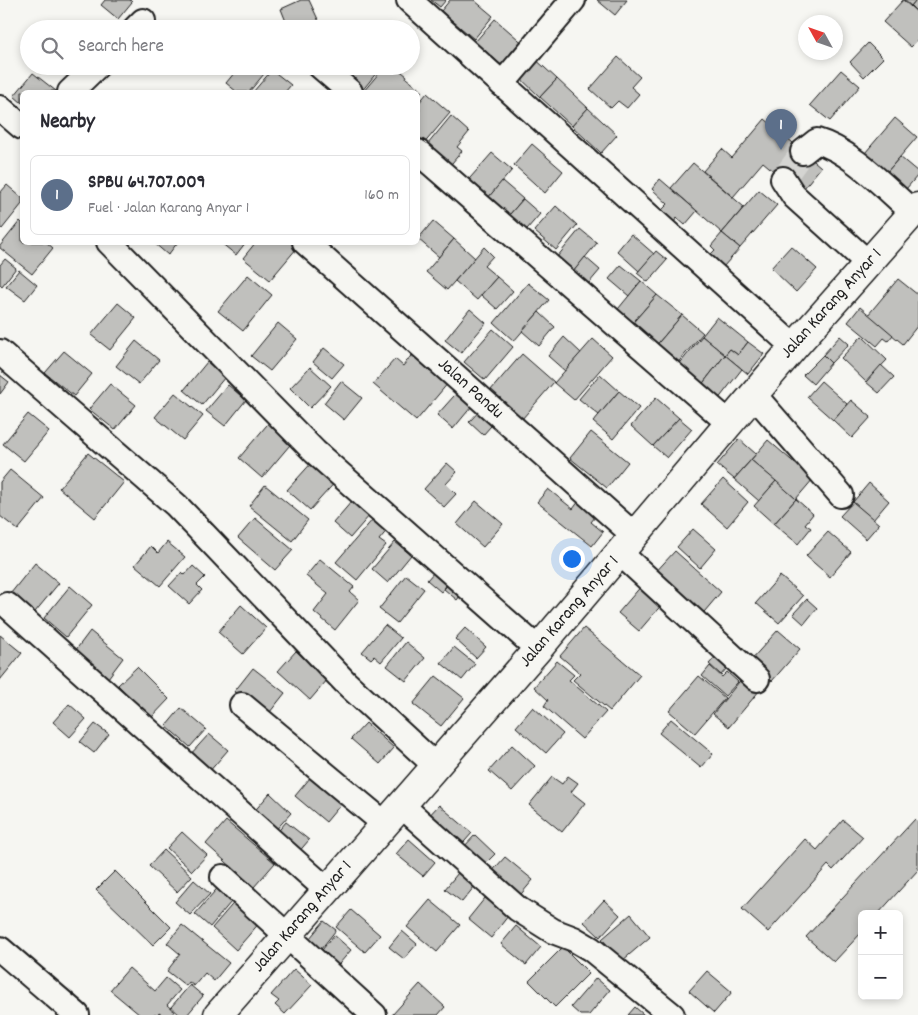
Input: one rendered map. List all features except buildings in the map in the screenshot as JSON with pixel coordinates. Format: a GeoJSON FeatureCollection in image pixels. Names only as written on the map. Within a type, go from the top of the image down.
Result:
{"type":"FeatureCollection","features":[{"type":"Feature","properties":{"kind":"main road","name":"Jalan Karang Anyar 1"},"geometry":{"type":"LineString","coordinates":[[218,1015],[538,649],[794,347],[916,210]]}},
{"type":"Feature","properties":{"kind":"street"},"geometry":{"type":"LineString","coordinates":[[409,0],[794,347]]}},
{"type":"Feature","properties":{"kind":"street"},"geometry":{"type":"LineString","coordinates":[[502,84],[572,0]]}},
{"type":"Feature","properties":{"kind":"street"},"geometry":{"type":"LineString","coordinates":[[72,90],[88,75]]}},
{"type":"Feature","properties":{"kind":"street"},"geometry":{"type":"LineString","coordinates":[[330,75],[348,90]]}},
{"type":"Feature","properties":{"kind":"street"},"geometry":{"type":"LineString","coordinates":[[0,108],[20,125]]}},
{"type":"Feature","properties":{"kind":"street"},"geometry":{"type":"LineString","coordinates":[[803,152],[817,141],[830,145],[916,210]]}},
{"type":"Feature","properties":{"kind":"street"},"geometry":{"type":"LineString","coordinates":[[420,154],[729,423]]}},
{"type":"Feature","properties":{"kind":"street"},"geometry":{"type":"LineString","coordinates":[[783,179],[794,196],[868,263]]}},
{"type":"Feature","properties":{"kind":"street"},"geometry":{"type":"LineString","coordinates":[[112,245],[315,452],[538,649]]}},
{"type":"Feature","properties":{"kind":"street","name":"Jalan Pandu"},"geometry":{"type":"LineString","coordinates":[[308,245],[627,545],[757,679]]}},
{"type":"Feature","properties":{"kind":"street"},"geometry":{"type":"LineString","coordinates":[[0,352],[176,505],[345,682],[436,766]]}},
{"type":"Feature","properties":{"kind":"street"},"geometry":{"type":"LineString","coordinates":[[754,395],[841,495]]}},
{"type":"Feature","properties":{"kind":"street"},"geometry":{"type":"LineString","coordinates":[[7,605],[327,890]]}},
{"type":"Feature","properties":{"kind":"street"},"geometry":{"type":"LineString","coordinates":[[242,706],[393,815],[518,909],[553,931],[574,939],[591,949],[672,1015]]}},
{"type":"Feature","properties":{"kind":"street"},"geometry":{"type":"LineString","coordinates":[[223,877],[374,1015]]}},
{"type":"Feature","properties":{"kind":"street"},"geometry":{"type":"LineString","coordinates":[[0,949],[78,1015]]}},
{"type":"Feature","properties":{"kind":"tunnel"},"geometry":{"type":"LineString","coordinates":[[783,179],[803,152]]}},
{"type":"Feature","properties":{"kind":"place","name":"SPBU 64.707.009"},"geometry":{"type":"Point","coordinates":[781,150]}}]}
